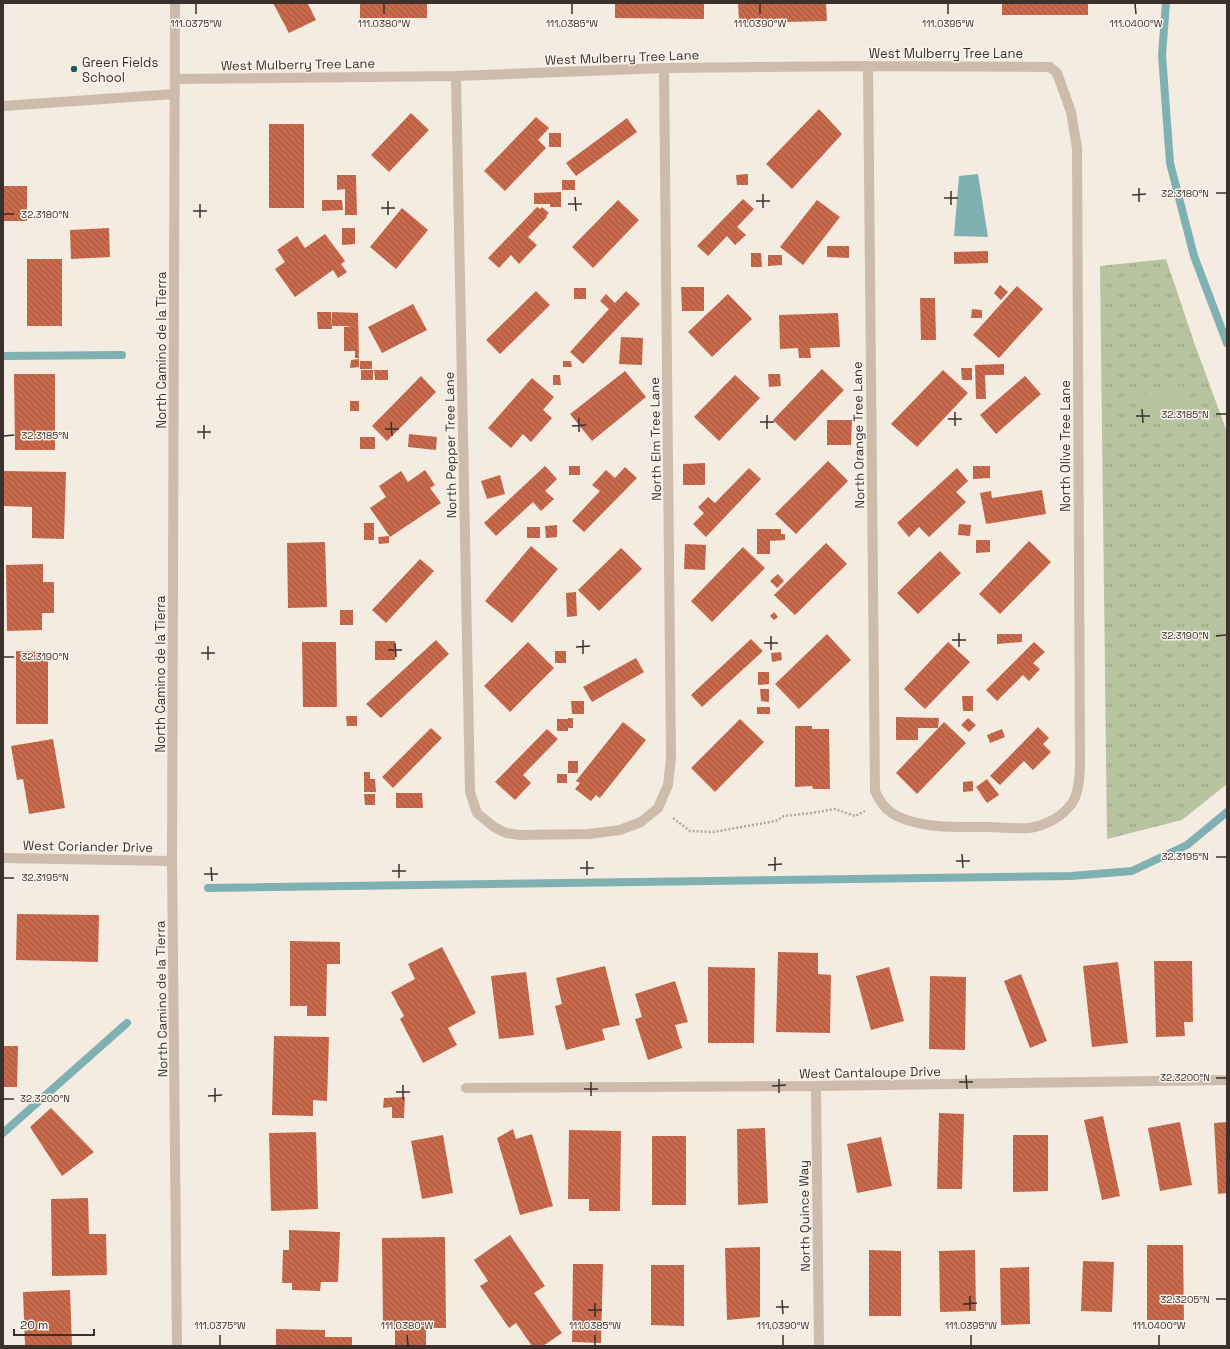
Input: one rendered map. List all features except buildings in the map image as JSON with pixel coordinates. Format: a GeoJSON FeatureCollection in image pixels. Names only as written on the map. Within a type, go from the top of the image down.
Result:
{"type":"FeatureCollection","features":[{"type":"Feature","properties":{"kind":"street","name":"North Camino de la Tierra"},"geometry":{"type":"LineString","coordinates":[[175,3],[172,861],[177,1346]]}},
{"type":"Feature","properties":{"kind":"street","name":"West Mulberry Tree Lane"},"geometry":{"type":"LineString","coordinates":[[175,79],[456,76],[664,68],[868,66],[1050,67],[1057,73],[1060,83]]}},
{"type":"Feature","properties":{"kind":"street","name":"North Orange Tree Lane"},"geometry":{"type":"LineString","coordinates":[[868,66],[874,791],[880,803]]}},
{"type":"Feature","properties":{"kind":"street","name":"North Elm Tree Lane"},"geometry":{"type":"LineString","coordinates":[[658,808],[668,785],[671,758],[664,68]]}},
{"type":"Feature","properties":{"kind":"street","name":"North Pepper Tree Lane"},"geometry":{"type":"LineString","coordinates":[[456,76],[470,792],[477,813],[494,827],[506,833],[520,835],[589,834],[620,830],[641,822],[658,808]]}},
{"type":"Feature","properties":{"kind":"street","name":"North Olive Tree Lane"},"geometry":{"type":"LineString","coordinates":[[880,803],[897,816],[919,824],[940,827],[1030,828],[1054,820],[1068,809],[1075,799],[1079,782],[1080,766],[1077,148],[1071,112],[1060,83]]}},
{"type":"Feature","properties":{"kind":"street"},"geometry":{"type":"LineString","coordinates":[[3,106],[175,94]]}},
{"type":"Feature","properties":{"kind":"street","name":"West Coriander Drive"},"geometry":{"type":"LineString","coordinates":[[3,858],[172,861]]}},
{"type":"Feature","properties":{"kind":"street","name":"West Cantaloupe Drive"},"geometry":{"type":"LineString","coordinates":[[466,1088],[816,1086],[1227,1080]]}},
{"type":"Feature","properties":{"kind":"street","name":"North Quince Way"},"geometry":{"type":"LineString","coordinates":[[816,1086],[819,1346]]}},
{"type":"Feature","properties":{"kind":"path"},"geometry":{"type":"LineString","coordinates":[[658,808],[690,831],[713,832],[776,821],[784,816],[835,809],[855,816],[880,803]]}},
{"type":"Feature","properties":{"kind":"green space"},"geometry":{"type":"Polygon","coordinates":[[[1166,259],[1195,345],[1227,432],[1227,784],[1182,820],[1107,839],[1100,266],[1166,259]]]}},
{"type":"Feature","properties":{"kind":"green space"},"geometry":{"type":"Polygon","coordinates":[[[1181,385],[1188,414],[1143,426],[1135,397],[1181,385]]]}},
{"type":"Feature","properties":{"kind":"water"},"geometry":{"type":"Polygon","coordinates":[[[978,174],[988,237],[954,236],[959,176],[978,174]]]}},
{"type":"Feature","properties":{"kind":"waterway"},"geometry":{"type":"LineString","coordinates":[[1166,3],[1162,55],[1170,163],[1194,256],[1227,343]]}},
{"type":"Feature","properties":{"kind":"waterway"},"geometry":{"type":"LineString","coordinates":[[3,356],[122,355]]}},
{"type":"Feature","properties":{"kind":"waterway"},"geometry":{"type":"LineString","coordinates":[[208,888],[1071,876],[1132,871],[1187,845],[1227,812]]}},
{"type":"Feature","properties":{"kind":"waterway"},"geometry":{"type":"LineString","coordinates":[[3,1133],[127,1023]]}},
{"type":"Feature","properties":{"kind":"place","name":"Green Fields School"},"geometry":{"type":"Point","coordinates":[74,69]}}]}
